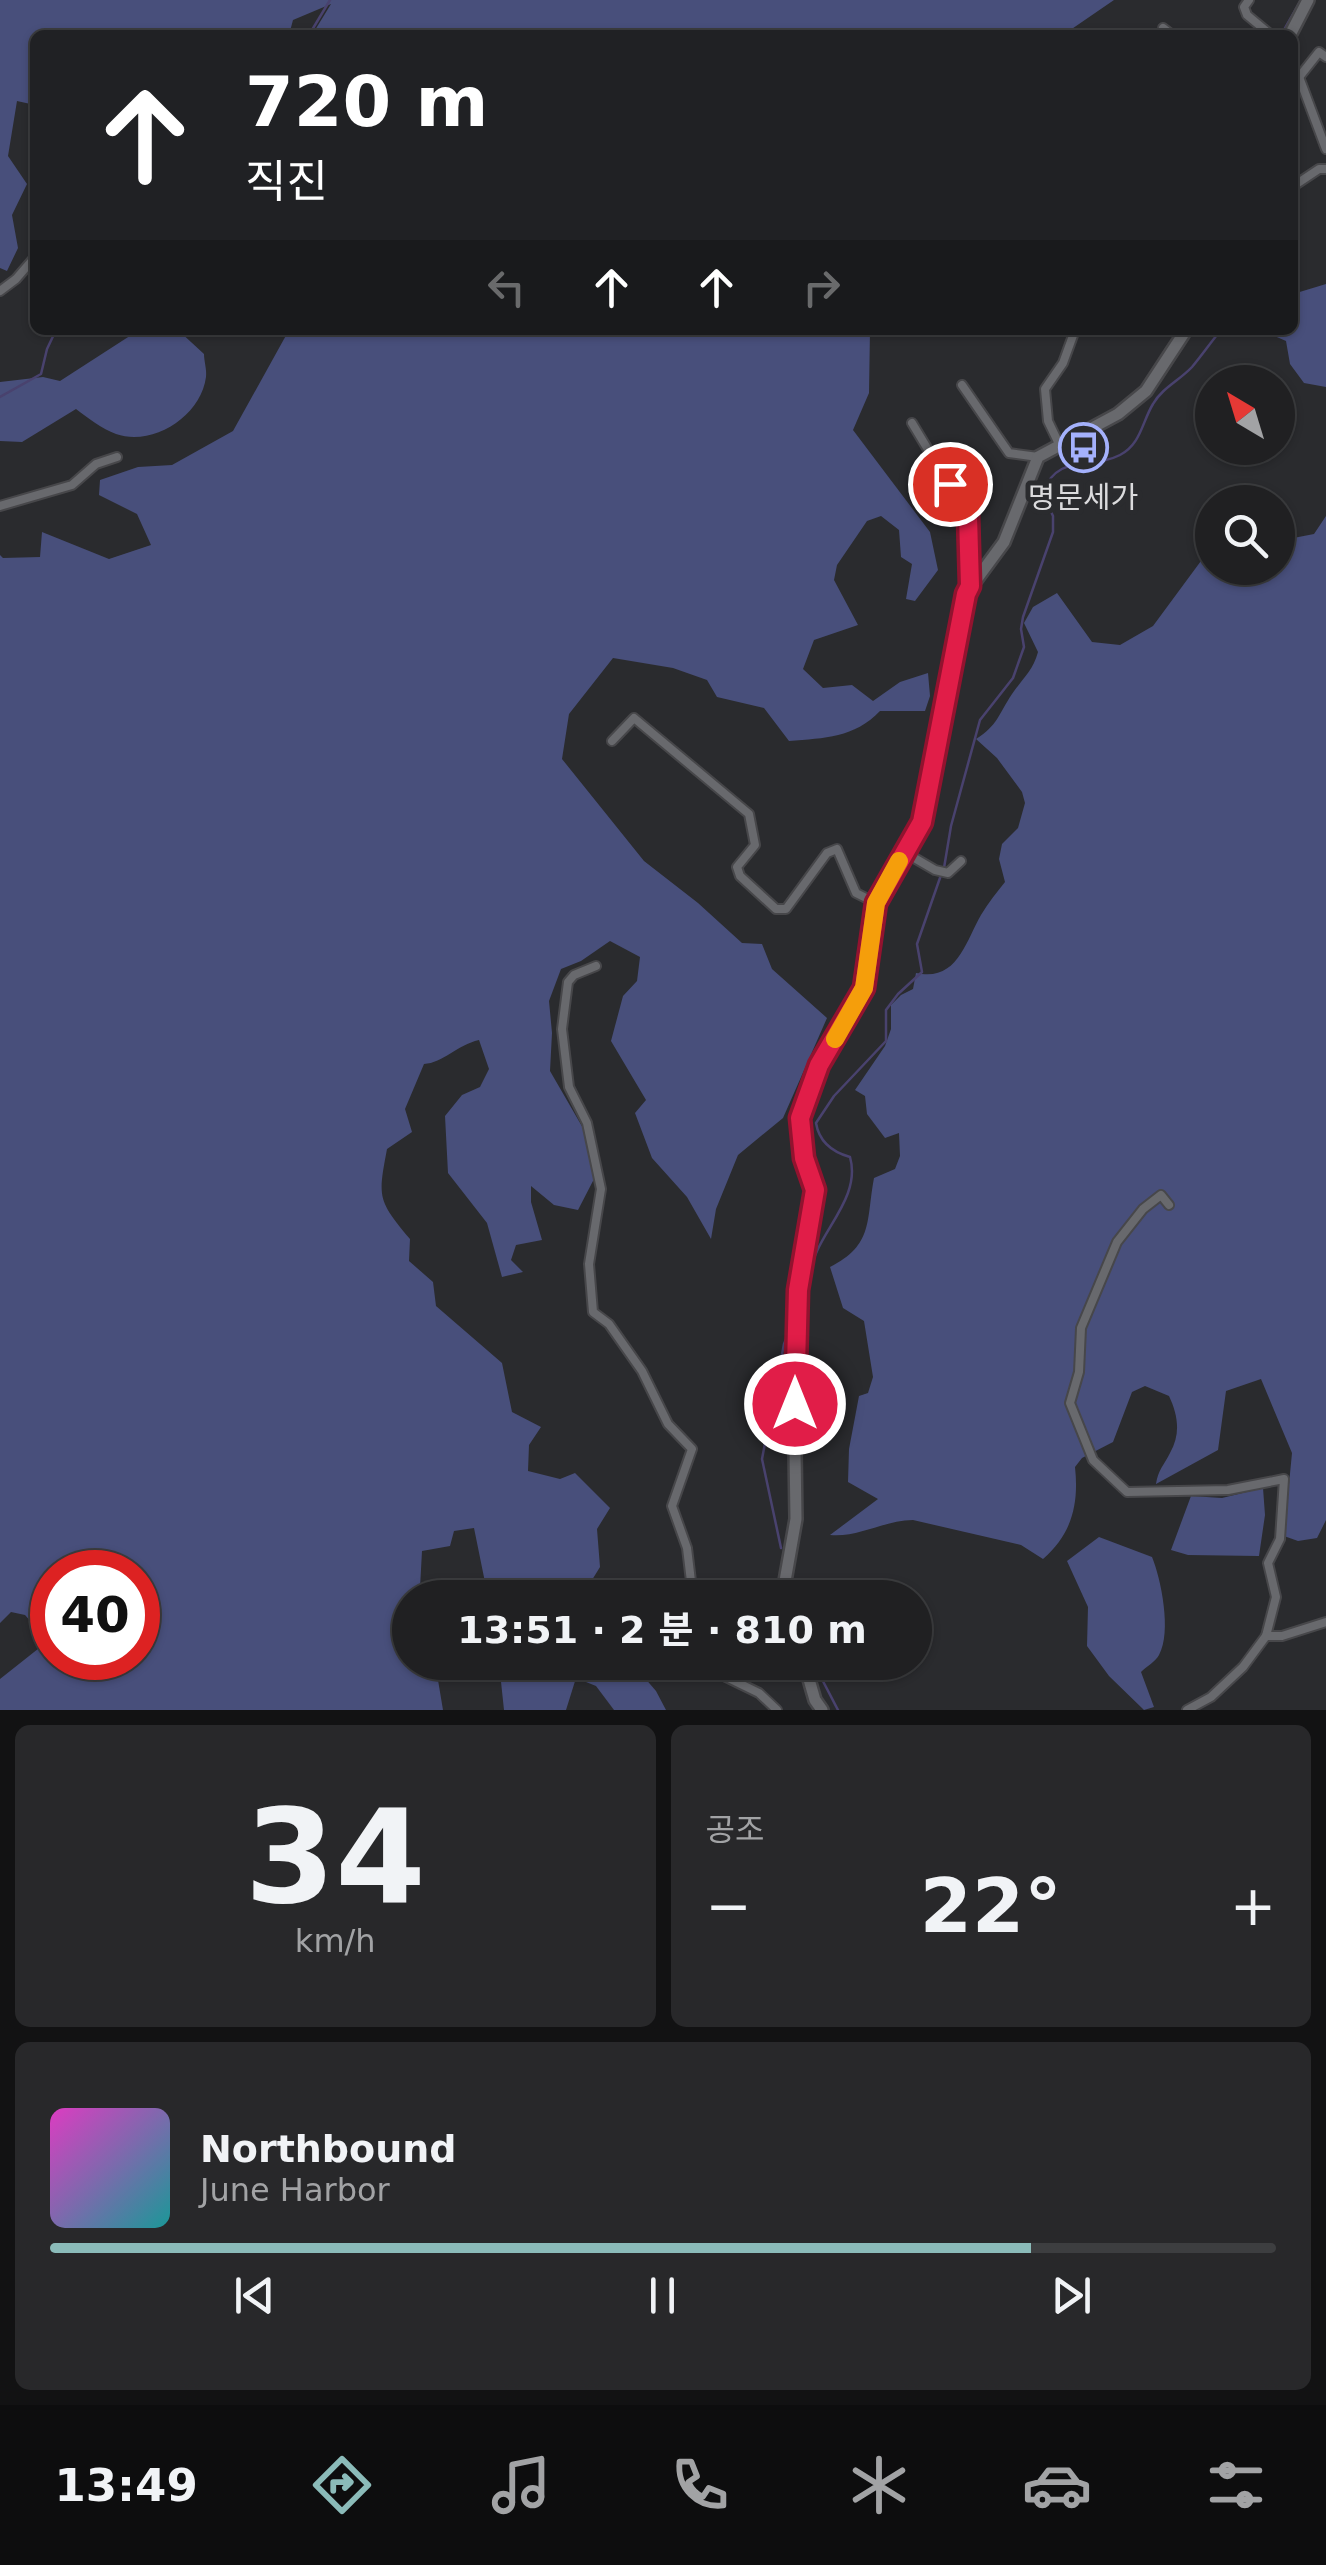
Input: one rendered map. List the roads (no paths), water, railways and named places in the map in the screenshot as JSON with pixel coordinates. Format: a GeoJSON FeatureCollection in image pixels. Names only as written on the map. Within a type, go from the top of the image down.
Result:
{"type":"FeatureCollection","features":[{"type":"Feature","properties":{"kind":"street"},"geometry":{"type":"LineString","coordinates":[[1249,0],[1244,6],[1246,15],[1265,30]]}},
{"type":"Feature","properties":{"kind":"street"},"geometry":{"type":"LineString","coordinates":[[1293,30],[1308,0]]}},
{"type":"Feature","properties":{"kind":"street"},"geometry":{"type":"LineString","coordinates":[[1326,57],[1318,52],[1299,77],[1326,149]]}},
{"type":"Feature","properties":{"kind":"street"},"geometry":{"type":"LineString","coordinates":[[1298,183],[1319,169],[1326,169]]}},
{"type":"Feature","properties":{"kind":"street"},"geometry":{"type":"LineString","coordinates":[[0,292],[30,263]]}},
{"type":"Feature","properties":{"kind":"street"},"geometry":{"type":"LineString","coordinates":[[1060,446],[1048,421],[1045,390],[1064,363],[1073,335]]}},
{"type":"Feature","properties":{"kind":"street"},"geometry":{"type":"LineString","coordinates":[[962,385],[1008,453],[1038,457],[1118,414],[1146,391],[1183,335]]}},
{"type":"Feature","properties":{"kind":"street"},"geometry":{"type":"LineString","coordinates":[[912,422],[968,516],[970,586]]}},
{"type":"Feature","properties":{"kind":"street"},"geometry":{"type":"LineString","coordinates":[[0,506],[72,485],[96,464],[116,457]]}},
{"type":"Feature","properties":{"kind":"street"},"geometry":{"type":"LineString","coordinates":[[784,1580],[796,1519],[794,1382],[798,1290],[815,1190],[804,1158],[800,1118],[819,1065],[864,988],[876,903],[922,822],[966,594],[1004,542],[1038,457]]}},
{"type":"Feature","properties":{"kind":"street"},"geometry":{"type":"LineString","coordinates":[[612,741],[634,718],[749,814],[755,845],[738,867],[740,876],[776,909],[786,909],[827,853],[836,849],[842,854],[856,893],[876,903]]}},
{"type":"Feature","properties":{"kind":"street"},"geometry":{"type":"LineString","coordinates":[[904,852],[948,872],[961,861]]}},
{"type":"Feature","properties":{"kind":"street"},"geometry":{"type":"LineString","coordinates":[[596,966],[574,975],[568,982],[562,1029],[569,1087],[587,1123],[601,1189],[589,1264],[593,1312],[609,1324],[642,1372],[668,1424],[692,1449],[672,1506],[687,1548],[691,1580]]}},
{"type":"Feature","properties":{"kind":"street"},"geometry":{"type":"LineString","coordinates":[[1170,1205],[1161,1195],[1117,1242],[1081,1328],[1079,1372],[1070,1403],[1093,1460],[1127,1492],[1228,1490],[1284,1479],[1280,1539],[1268,1564],[1276,1598],[1266,1636],[1243,1667],[1211,1696],[1187,1710]]}},
{"type":"Feature","properties":{"kind":"street"},"geometry":{"type":"LineString","coordinates":[[1266,1636],[1282,1636],[1326,1622]]}},
{"type":"Feature","properties":{"kind":"street"},"geometry":{"type":"LineString","coordinates":[[732,1680],[758,1693],[777,1710]]}},
{"type":"Feature","properties":{"kind":"street"},"geometry":{"type":"LineString","coordinates":[[809,1680],[822,1710]]}},
{"type":"Feature","properties":{"kind":"waterway"},"geometry":{"type":"LineString","coordinates":[[312,30],[330,0]]}},
{"type":"Feature","properties":{"kind":"waterway"},"geometry":{"type":"LineString","coordinates":[[1284,30],[1301,0]]}},
{"type":"Feature","properties":{"kind":"waterway"},"geometry":{"type":"LineString","coordinates":[[0,397],[41,374],[54,335]]}},
{"type":"Feature","properties":{"kind":"waterway"},"geometry":{"type":"LineString","coordinates":[[944,868],[951,826],[980,720],[1013,678],[1024,647],[1023,617],[1053,532],[1053,516],[1042,493],[1049,480],[1066,467],[1108,460],[1127,450],[1137,439],[1157,398],[1192,367],[1217,335]]}},
{"type":"Feature","properties":{"kind":"waterway"},"geometry":{"type":"LineString","coordinates":[[804,1297],[815,1257],[842,1206],[852,1170],[850,1157],[827,1145],[816,1123],[834,1096],[886,1041],[886,1010],[922,972],[917,944],[941,875]]}},
{"type":"Feature","properties":{"kind":"waterway"},"geometry":{"type":"LineString","coordinates":[[781,1548],[762,1459],[784,1344],[791,1328]]}},
{"type":"Feature","properties":{"kind":"waterway"},"geometry":{"type":"LineString","coordinates":[[822,1680],[838,1710]]}},
{"type":"Feature","properties":{"kind":"place","name":"명문세가"},"geometry":{"type":"Point","coordinates":[1083,448]}}]}
